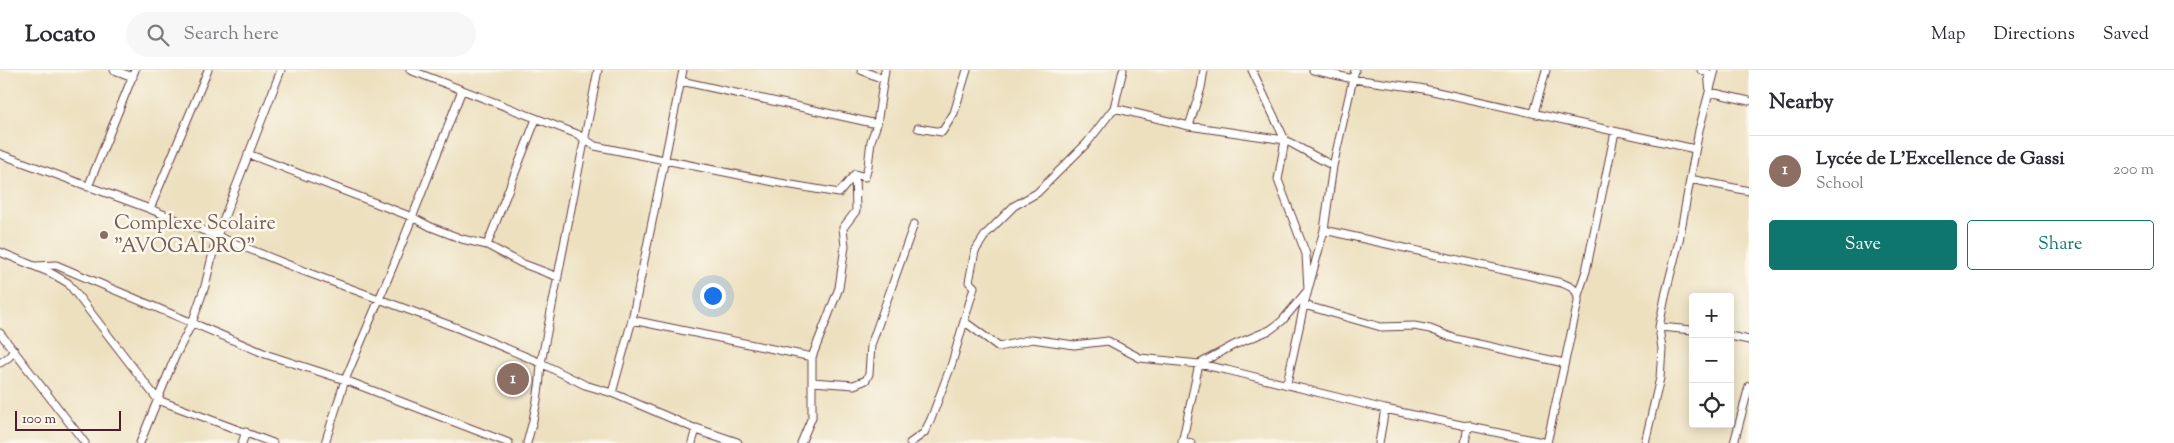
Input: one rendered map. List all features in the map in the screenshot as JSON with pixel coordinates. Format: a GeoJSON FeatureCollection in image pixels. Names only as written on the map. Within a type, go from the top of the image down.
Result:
{"type":"FeatureCollection","features":[{"type":"Feature","properties":{"kind":"street"},"geometry":{"type":"LineString","coordinates":[[88,187],[134,74],[114,70]]}},
{"type":"Feature","properties":{"kind":"street"},"geometry":{"type":"LineString","coordinates":[[150,208],[208,70]]}},
{"type":"Feature","properties":{"kind":"street"},"geometry":{"type":"LineString","coordinates":[[140,443],[192,323],[217,236],[281,70]]}},
{"type":"Feature","properties":{"kind":"street"},"geometry":{"type":"LineString","coordinates":[[410,70],[577,134],[583,140],[595,146],[821,191],[839,192],[855,174]]}},
{"type":"Feature","properties":{"kind":"street"},"geometry":{"type":"LineString","coordinates":[[527,443],[536,410],[541,363],[598,70]]}},
{"type":"Feature","properties":{"kind":"street"},"geometry":{"type":"LineString","coordinates":[[612,392],[632,320],[683,70]]}},
{"type":"Feature","properties":{"kind":"street"},"geometry":{"type":"LineString","coordinates":[[861,70],[883,78]]}},
{"type":"Feature","properties":{"kind":"street"},"geometry":{"type":"LineString","coordinates":[[855,174],[865,177],[871,141],[877,124],[885,70]]}},
{"type":"Feature","properties":{"kind":"street"},"geometry":{"type":"LineString","coordinates":[[918,128],[942,132],[954,113],[967,70]]}},
{"type":"Feature","properties":{"kind":"street"},"geometry":{"type":"LineString","coordinates":[[910,443],[924,433],[952,363],[974,287],[969,282],[975,251],[986,234],[1014,206],[1037,192],[1087,143],[1114,108],[1123,70]]}},
{"type":"Feature","properties":{"kind":"street"},"geometry":{"type":"LineString","coordinates":[[1189,126],[1201,88],[1204,70]]}},
{"type":"Feature","properties":{"kind":"street"},"geometry":{"type":"LineString","coordinates":[[1191,443],[1182,442],[1199,364],[1234,345],[1270,330],[1282,321],[1308,290],[1306,254],[1278,180],[1286,140],[1252,70]]}},
{"type":"Feature","properties":{"kind":"street"},"geometry":{"type":"LineString","coordinates":[[1313,70],[1353,79],[1419,88],[1695,149]]}},
{"type":"Feature","properties":{"kind":"street"},"geometry":{"type":"LineString","coordinates":[[1287,383],[1304,305],[1324,230],[1333,166],[1355,70]]}},
{"type":"Feature","properties":{"kind":"street"},"geometry":{"type":"LineString","coordinates":[[1534,113],[1546,70]]}},
{"type":"Feature","properties":{"kind":"street"},"geometry":{"type":"LineString","coordinates":[[1702,70],[1708,73],[1710,92]]}},
{"type":"Feature","properties":{"kind":"street"},"geometry":{"type":"LineString","coordinates":[[1645,443],[1660,378],[1662,349],[1659,327],[1695,149],[1715,70]]}},
{"type":"Feature","properties":{"kind":"street"},"geometry":{"type":"LineString","coordinates":[[681,81],[877,124]]}},
{"type":"Feature","properties":{"kind":"street"},"geometry":{"type":"LineString","coordinates":[[325,443],[345,380],[462,90]]}},
{"type":"Feature","properties":{"kind":"street"},"geometry":{"type":"LineString","coordinates":[[1710,92],[1749,101]]}},
{"type":"Feature","properties":{"kind":"street"},"geometry":{"type":"LineString","coordinates":[[1114,108],[1189,126],[1286,140],[1333,166]]}},
{"type":"Feature","properties":{"kind":"street"},"geometry":{"type":"LineString","coordinates":[[487,245],[536,119]]}},
{"type":"Feature","properties":{"kind":"street"},"geometry":{"type":"LineString","coordinates":[[965,322],[1000,347],[1032,339],[1074,345],[1108,341],[1140,358],[1199,364],[1287,383],[1385,409],[1547,443],[1615,132]]}},
{"type":"Feature","properties":{"kind":"street"},"geometry":{"type":"LineString","coordinates":[[0,154],[150,208],[217,236],[460,329],[541,363],[585,384],[612,392],[696,429],[738,443]]}},
{"type":"Feature","properties":{"kind":"street"},"geometry":{"type":"LineString","coordinates":[[248,154],[412,217],[438,230],[487,245],[521,263],[558,277]]}},
{"type":"Feature","properties":{"kind":"street"},"geometry":{"type":"LineString","coordinates":[[801,443],[812,418],[812,357],[839,288],[844,246],[843,228],[856,212],[855,174]]}},
{"type":"Feature","properties":{"kind":"street"},"geometry":{"type":"LineString","coordinates":[[1690,179],[1749,191]]}},
{"type":"Feature","properties":{"kind":"street"},"geometry":{"type":"LineString","coordinates":[[812,382],[854,385],[866,380],[870,374],[871,345],[914,224]]}},
{"type":"Feature","properties":{"kind":"street"},"geometry":{"type":"LineString","coordinates":[[1324,230],[1562,283],[1570,286],[1578,295]]}},
{"type":"Feature","properties":{"kind":"street"},"geometry":{"type":"LineString","coordinates":[[0,252],[36,266],[68,283],[158,400],[273,443]]}},
{"type":"Feature","properties":{"kind":"street"},"geometry":{"type":"LineString","coordinates":[[36,266],[56,265],[268,355],[345,380],[509,443]]}},
{"type":"Feature","properties":{"kind":"street"},"geometry":{"type":"LineString","coordinates":[[1304,305],[1381,327],[1414,326],[1430,329],[1456,339],[1564,363]]}},
{"type":"Feature","properties":{"kind":"street"},"geometry":{"type":"LineString","coordinates":[[632,320],[812,357]]}},
{"type":"Feature","properties":{"kind":"street"},"geometry":{"type":"LineString","coordinates":[[1659,327],[1689,330]]}},
{"type":"Feature","properties":{"kind":"street"},"geometry":{"type":"LineString","coordinates":[[0,333],[85,443]]}},
{"type":"Feature","properties":{"kind":"street"},"geometry":{"type":"LineString","coordinates":[[1734,337],[1749,340]]}},
{"type":"Feature","properties":{"kind":"street"},"geometry":{"type":"LineString","coordinates":[[0,363],[9,357],[14,350]]}},
{"type":"Feature","properties":{"kind":"street"},"geometry":{"type":"LineString","coordinates":[[1734,443],[1749,386]]}},
{"type":"Feature","properties":{"kind":"street"},"geometry":{"type":"LineString","coordinates":[[1379,443],[1385,409]]}},
{"type":"Feature","properties":{"kind":"street"},"geometry":{"type":"LineString","coordinates":[[1464,443],[1468,425]]}},
{"type":"Feature","properties":{"kind":"street"},"geometry":{"type":"LineString","coordinates":[[692,443],[696,429]]}},
{"type":"Feature","properties":{"kind":"street"},"geometry":{"type":"LineString","coordinates":[[242,443],[246,432]]}},
{"type":"Feature","properties":{"kind":"place","name":"Complexe Scolaire \"AVOGADRO\""},"geometry":{"type":"Point","coordinates":[104,235]}},
{"type":"Feature","properties":{"kind":"place","name":"Lycée de L'Excellence de Gassi"},"geometry":{"type":"Point","coordinates":[513,379]}}]}
